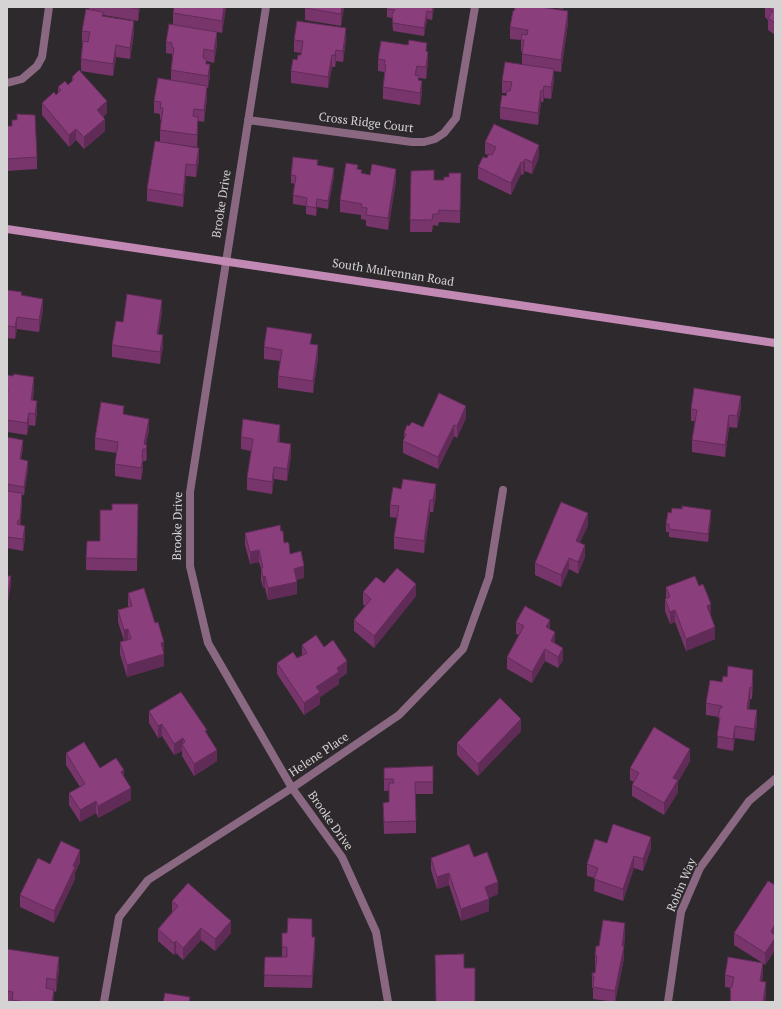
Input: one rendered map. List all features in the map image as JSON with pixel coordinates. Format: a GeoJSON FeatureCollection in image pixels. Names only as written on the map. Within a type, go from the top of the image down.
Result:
{"type":"FeatureCollection","features":[{"type":"Feature","properties":{"kind":"street"},"geometry":{"type":"LineString","coordinates":[[7,83],[22,79],[37,66],[42,56],[49,7]]}},
{"type":"Feature","properties":{"kind":"street","name":"Brooke Drive"},"geometry":{"type":"LineString","coordinates":[[266,7],[225,260],[190,492],[190,566],[208,643],[292,788],[342,857],[376,932],[388,1002]]}},
{"type":"Feature","properties":{"kind":"street","name":"Cross Ridge Court"},"geometry":{"type":"LineString","coordinates":[[248,120],[412,142],[424,142],[434,139],[444,133],[456,118],[476,7]]}},
{"type":"Feature","properties":{"kind":"street","name":"South Mulrennan Road"},"geometry":{"type":"LineString","coordinates":[[7,229],[225,260],[775,343]]}},
{"type":"Feature","properties":{"kind":"street","name":"Helene Place"},"geometry":{"type":"LineString","coordinates":[[104,1002],[119,917],[148,880],[292,788],[399,715],[463,650],[489,577],[504,490]]}},
{"type":"Feature","properties":{"kind":"street","name":"Robin Way"},"geometry":{"type":"LineString","coordinates":[[668,1002],[682,912],[700,868],[749,801],[775,779]]}},
{"type":"Feature","properties":{"kind":"building"},"geometry":{"type":"Polygon","coordinates":[[[126,7],[138,7],[138,9],[126,7]]]}},
{"type":"Feature","properties":{"kind":"building"},"geometry":{"type":"Polygon","coordinates":[[[174,7],[224,7],[222,21],[173,13],[174,7]]]}},
{"type":"Feature","properties":{"kind":"building"},"geometry":{"type":"Polygon","coordinates":[[[305,7],[342,7],[341,14],[305,7]]]}},
{"type":"Feature","properties":{"kind":"building"},"geometry":{"type":"Polygon","coordinates":[[[387,7],[433,7],[432,12],[427,11],[424,28],[393,23],[392,14],[395,10],[387,9],[387,7]]]}},
{"type":"Feature","properties":{"kind":"building"},"geometry":{"type":"Polygon","coordinates":[[[515,7],[540,7],[568,11],[561,60],[522,54],[524,40],[521,40],[522,34],[527,35],[528,30],[510,27],[515,7]]]}},
{"type":"Feature","properties":{"kind":"building"},"geometry":{"type":"Polygon","coordinates":[[[767,7],[775,7],[775,23],[768,18],[773,11],[767,7]]]}},
{"type":"Feature","properties":{"kind":"building"},"geometry":{"type":"Polygon","coordinates":[[[86,9],[103,12],[102,16],[134,21],[130,48],[116,45],[113,64],[81,59],[83,41],[88,42],[90,32],[82,31],[86,9]]]}},
{"type":"Feature","properties":{"kind":"building"},"geometry":{"type":"Polygon","coordinates":[[[297,21],[346,28],[343,51],[336,50],[335,55],[332,55],[328,77],[291,71],[293,59],[297,60],[298,55],[301,55],[303,41],[294,40],[297,21]]]}},
{"type":"Feature","properties":{"kind":"building"},"geometry":{"type":"Polygon","coordinates":[[[169,24],[217,32],[214,51],[204,49],[203,58],[206,59],[206,64],[210,64],[208,76],[171,70],[174,48],[172,47],[172,43],[166,42],[169,24]]]}},
{"type":"Feature","properties":{"kind":"building"},"geometry":{"type":"Polygon","coordinates":[[[409,40],[427,43],[426,51],[428,52],[426,67],[417,66],[415,75],[419,76],[418,80],[422,81],[420,93],[383,87],[386,65],[384,65],[385,60],[378,59],[381,41],[408,45],[409,40]]]}},
{"type":"Feature","properties":{"kind":"building"},"geometry":{"type":"Polygon","coordinates":[[[505,62],[554,69],[551,87],[544,86],[543,91],[541,90],[538,113],[500,107],[502,95],[506,96],[507,91],[510,91],[512,82],[502,81],[505,62]]]}},
{"type":"Feature","properties":{"kind":"building"},"geometry":{"type":"Polygon","coordinates":[[[79,70],[107,101],[97,110],[105,119],[84,137],[76,129],[69,135],[42,103],[54,92],[56,95],[61,90],[58,87],[65,81],[68,85],[74,79],[72,77],[79,70]]]}},
{"type":"Feature","properties":{"kind":"building"},"geometry":{"type":"Polygon","coordinates":[[[158,78],[207,86],[204,110],[194,109],[193,116],[198,117],[197,135],[160,130],[163,108],[160,108],[161,102],[154,101],[158,78]]]}},
{"type":"Feature","properties":{"kind":"building"},"geometry":{"type":"Polygon","coordinates":[[[17,114],[35,115],[37,157],[7,159],[7,126],[12,126],[12,120],[17,120],[17,114]]]}},
{"type":"Feature","properties":{"kind":"building"},"geometry":{"type":"Polygon","coordinates":[[[494,124],[539,145],[532,162],[525,159],[523,163],[521,162],[511,183],[478,167],[483,157],[487,158],[489,154],[492,155],[496,147],[485,142],[494,124]]]}},
{"type":"Feature","properties":{"kind":"building"},"geometry":{"type":"Polygon","coordinates":[[[155,141],[199,148],[196,165],[186,164],[183,195],[147,189],[155,141]]]}},
{"type":"Feature","properties":{"kind":"building"},"geometry":{"type":"Polygon","coordinates":[[[293,157],[318,160],[317,165],[334,168],[328,201],[317,199],[316,208],[306,206],[307,198],[293,195],[296,176],[291,175],[293,157]]]}},
{"type":"Feature","properties":{"kind":"building"},"geometry":{"type":"Polygon","coordinates":[[[346,163],[358,165],[357,169],[362,170],[361,173],[370,175],[372,164],[396,169],[388,218],[366,215],[367,208],[361,207],[362,204],[340,200],[346,163]]]}},
{"type":"Feature","properties":{"kind":"building"},"geometry":{"type":"Polygon","coordinates":[[[434,170],[434,180],[444,180],[444,177],[449,177],[449,173],[461,173],[460,211],[439,210],[438,214],[433,214],[432,220],[410,220],[411,171],[434,170]]]}},
{"type":"Feature","properties":{"kind":"building"},"geometry":{"type":"Polygon","coordinates":[[[7,290],[22,292],[21,295],[43,299],[39,320],[17,317],[15,327],[7,326],[7,290]]]}},
{"type":"Feature","properties":{"kind":"building"},"geometry":{"type":"Polygon","coordinates":[[[127,294],[162,300],[157,334],[163,335],[160,352],[112,345],[116,321],[123,322],[127,294]]]}},
{"type":"Feature","properties":{"kind":"building"},"geometry":{"type":"Polygon","coordinates":[[[267,327],[312,334],[310,344],[318,345],[313,381],[278,376],[282,350],[264,347],[267,327]]]}},
{"type":"Feature","properties":{"kind":"building"},"geometry":{"type":"Polygon","coordinates":[[[14,374],[34,377],[31,400],[37,401],[35,414],[29,413],[27,423],[7,420],[7,375],[13,376],[14,374]]]}},
{"type":"Feature","properties":{"kind":"building"},"geometry":{"type":"Polygon","coordinates":[[[694,388],[741,396],[737,416],[729,415],[725,445],[692,440],[697,410],[691,409],[694,388]]]}},
{"type":"Feature","properties":{"kind":"building"},"geometry":{"type":"Polygon","coordinates":[[[439,393],[466,406],[457,426],[454,425],[438,457],[403,441],[406,434],[404,433],[407,425],[409,426],[412,422],[423,427],[439,393]]]}},
{"type":"Feature","properties":{"kind":"building"},"geometry":{"type":"Polygon","coordinates":[[[101,402],[124,406],[123,414],[149,419],[144,444],[147,445],[146,449],[143,449],[141,468],[115,464],[118,442],[95,438],[101,402]]]}},
{"type":"Feature","properties":{"kind":"building"},"geometry":{"type":"Polygon","coordinates":[[[243,419],[280,425],[278,442],[291,444],[287,469],[274,467],[272,482],[247,478],[253,439],[241,437],[243,419]]]}},
{"type":"Feature","properties":{"kind":"building"},"geometry":{"type":"Polygon","coordinates":[[[7,437],[23,440],[20,459],[28,461],[24,487],[7,484],[7,437]]]}},
{"type":"Feature","properties":{"kind":"building"},"geometry":{"type":"Polygon","coordinates":[[[403,479],[436,484],[433,500],[430,500],[424,541],[394,537],[399,506],[390,505],[393,487],[401,489],[403,479]]]}},
{"type":"Feature","properties":{"kind":"building"},"geometry":{"type":"Polygon","coordinates":[[[7,491],[22,493],[20,520],[18,520],[17,524],[25,526],[23,539],[7,537],[7,491]]]}},
{"type":"Feature","properties":{"kind":"building"},"geometry":{"type":"Polygon","coordinates":[[[561,502],[588,513],[576,541],[585,545],[578,562],[569,558],[561,575],[535,563],[561,502]]]}},
{"type":"Feature","properties":{"kind":"building"},"geometry":{"type":"Polygon","coordinates":[[[112,504],[138,504],[137,559],[86,558],[87,541],[100,541],[100,510],[112,510],[112,504]]]}},
{"type":"Feature","properties":{"kind":"building"},"geometry":{"type":"Polygon","coordinates":[[[682,506],[711,510],[708,534],[669,529],[669,524],[666,524],[668,512],[671,513],[672,508],[682,509],[682,506]]]}},
{"type":"Feature","properties":{"kind":"building"},"geometry":{"type":"Polygon","coordinates":[[[280,525],[281,531],[283,531],[284,543],[288,542],[289,544],[290,554],[301,551],[304,566],[294,569],[297,582],[268,588],[265,576],[263,577],[261,568],[263,568],[259,550],[250,552],[245,533],[280,525]]]}},
{"type":"Feature","properties":{"kind":"building"},"geometry":{"type":"Polygon","coordinates":[[[397,568],[416,584],[374,636],[354,620],[371,599],[363,592],[376,577],[384,583],[397,568]]]}},
{"type":"Feature","properties":{"kind":"building"},"geometry":{"type":"Polygon","coordinates":[[[7,576],[11,576],[8,593],[7,593],[7,576]]]}},
{"type":"Feature","properties":{"kind":"building"},"geometry":{"type":"Polygon","coordinates":[[[695,576],[699,586],[703,584],[711,604],[707,606],[715,627],[686,639],[675,610],[670,612],[665,599],[670,597],[666,587],[695,576]]]}},
{"type":"Feature","properties":{"kind":"building"},"geometry":{"type":"Polygon","coordinates":[[[144,588],[155,623],[158,622],[164,642],[161,643],[164,654],[127,665],[120,642],[131,639],[128,629],[124,630],[118,610],[132,606],[128,593],[144,588]]]}},
{"type":"Feature","properties":{"kind":"building"},"geometry":{"type":"Polygon","coordinates":[[[525,606],[550,620],[546,627],[555,632],[551,641],[563,648],[558,657],[545,649],[532,672],[507,657],[524,626],[516,622],[525,606]]]}},
{"type":"Feature","properties":{"kind":"building"},"geometry":{"type":"Polygon","coordinates":[[[316,635],[324,647],[333,640],[347,661],[337,668],[339,672],[316,687],[320,692],[304,703],[277,663],[293,652],[297,658],[307,653],[302,645],[316,635]]]}},
{"type":"Feature","properties":{"kind":"building"},"geometry":{"type":"Polygon","coordinates":[[[728,666],[753,670],[752,688],[750,687],[747,709],[757,710],[754,729],[735,726],[733,739],[717,736],[720,718],[718,718],[720,708],[722,708],[722,706],[706,703],[710,680],[722,682],[723,676],[727,677],[728,666]]]}},
{"type":"Feature","properties":{"kind":"building"},"geometry":{"type":"Polygon","coordinates":[[[181,692],[207,730],[205,731],[217,750],[194,764],[182,744],[185,742],[183,738],[174,744],[162,724],[158,726],[149,711],[181,692]]]}},
{"type":"Feature","properties":{"kind":"building"},"geometry":{"type":"Polygon","coordinates":[[[500,698],[521,719],[478,764],[457,743],[500,698]]]}},
{"type":"Feature","properties":{"kind":"building"},"geometry":{"type":"Polygon","coordinates":[[[654,727],[690,749],[673,778],[678,780],[664,803],[632,785],[639,773],[630,768],[654,727]]]}},
{"type":"Feature","properties":{"kind":"building"},"geometry":{"type":"Polygon","coordinates":[[[84,742],[100,768],[116,758],[124,770],[121,772],[131,788],[98,806],[96,801],[80,810],[69,793],[85,784],[66,753],[84,742]]]}},
{"type":"Feature","properties":{"kind":"building"},"geometry":{"type":"Polygon","coordinates":[[[433,766],[433,782],[415,782],[416,821],[384,822],[383,803],[389,802],[389,783],[394,783],[393,779],[384,779],[384,768],[433,766]]]}},
{"type":"Feature","properties":{"kind":"building"},"geometry":{"type":"Polygon","coordinates":[[[613,824],[651,837],[643,859],[634,856],[623,889],[594,879],[598,868],[587,864],[595,839],[607,843],[613,824]]]}},
{"type":"Feature","properties":{"kind":"building"},"geometry":{"type":"Polygon","coordinates":[[[61,841],[80,850],[73,866],[75,867],[54,911],[20,895],[38,858],[50,864],[61,841]]]}},
{"type":"Feature","properties":{"kind":"building"},"geometry":{"type":"Polygon","coordinates":[[[469,844],[474,857],[487,852],[498,882],[485,887],[489,899],[461,909],[449,873],[437,877],[431,858],[469,844]]]}},
{"type":"Feature","properties":{"kind":"building"},"geometry":{"type":"Polygon","coordinates":[[[768,881],[775,885],[775,924],[771,932],[775,935],[775,938],[765,953],[734,933],[768,881]]]}},
{"type":"Feature","properties":{"kind":"building"},"geometry":{"type":"Polygon","coordinates":[[[188,883],[231,921],[215,939],[201,928],[183,948],[176,941],[174,943],[158,929],[178,906],[172,901],[188,883]]]}},
{"type":"Feature","properties":{"kind":"building"},"geometry":{"type":"Polygon","coordinates":[[[288,918],[312,919],[312,937],[315,937],[312,976],[264,975],[265,957],[287,957],[287,947],[282,947],[282,933],[287,933],[288,918]]]}},
{"type":"Feature","properties":{"kind":"building"},"geometry":{"type":"Polygon","coordinates":[[[603,920],[625,923],[622,946],[624,946],[615,991],[593,987],[594,976],[592,976],[592,973],[595,973],[597,956],[595,956],[596,946],[599,946],[603,920]]]}},
{"type":"Feature","properties":{"kind":"building"},"geometry":{"type":"Polygon","coordinates":[[[7,949],[59,957],[56,980],[47,978],[46,988],[54,990],[52,1002],[25,1002],[12,1000],[13,992],[7,991],[7,949]]]}},
{"type":"Feature","properties":{"kind":"building"},"geometry":{"type":"Polygon","coordinates":[[[464,954],[464,968],[475,968],[475,1002],[436,1002],[435,955],[464,954]]]}},
{"type":"Feature","properties":{"kind":"building"},"geometry":{"type":"Polygon","coordinates":[[[728,957],[763,963],[760,981],[766,982],[763,1002],[730,1002],[730,989],[732,987],[734,977],[725,975],[728,957]]]}},
{"type":"Feature","properties":{"kind":"building"},"geometry":{"type":"Polygon","coordinates":[[[165,993],[190,997],[189,1002],[163,1002],[165,993]]]}}]}
